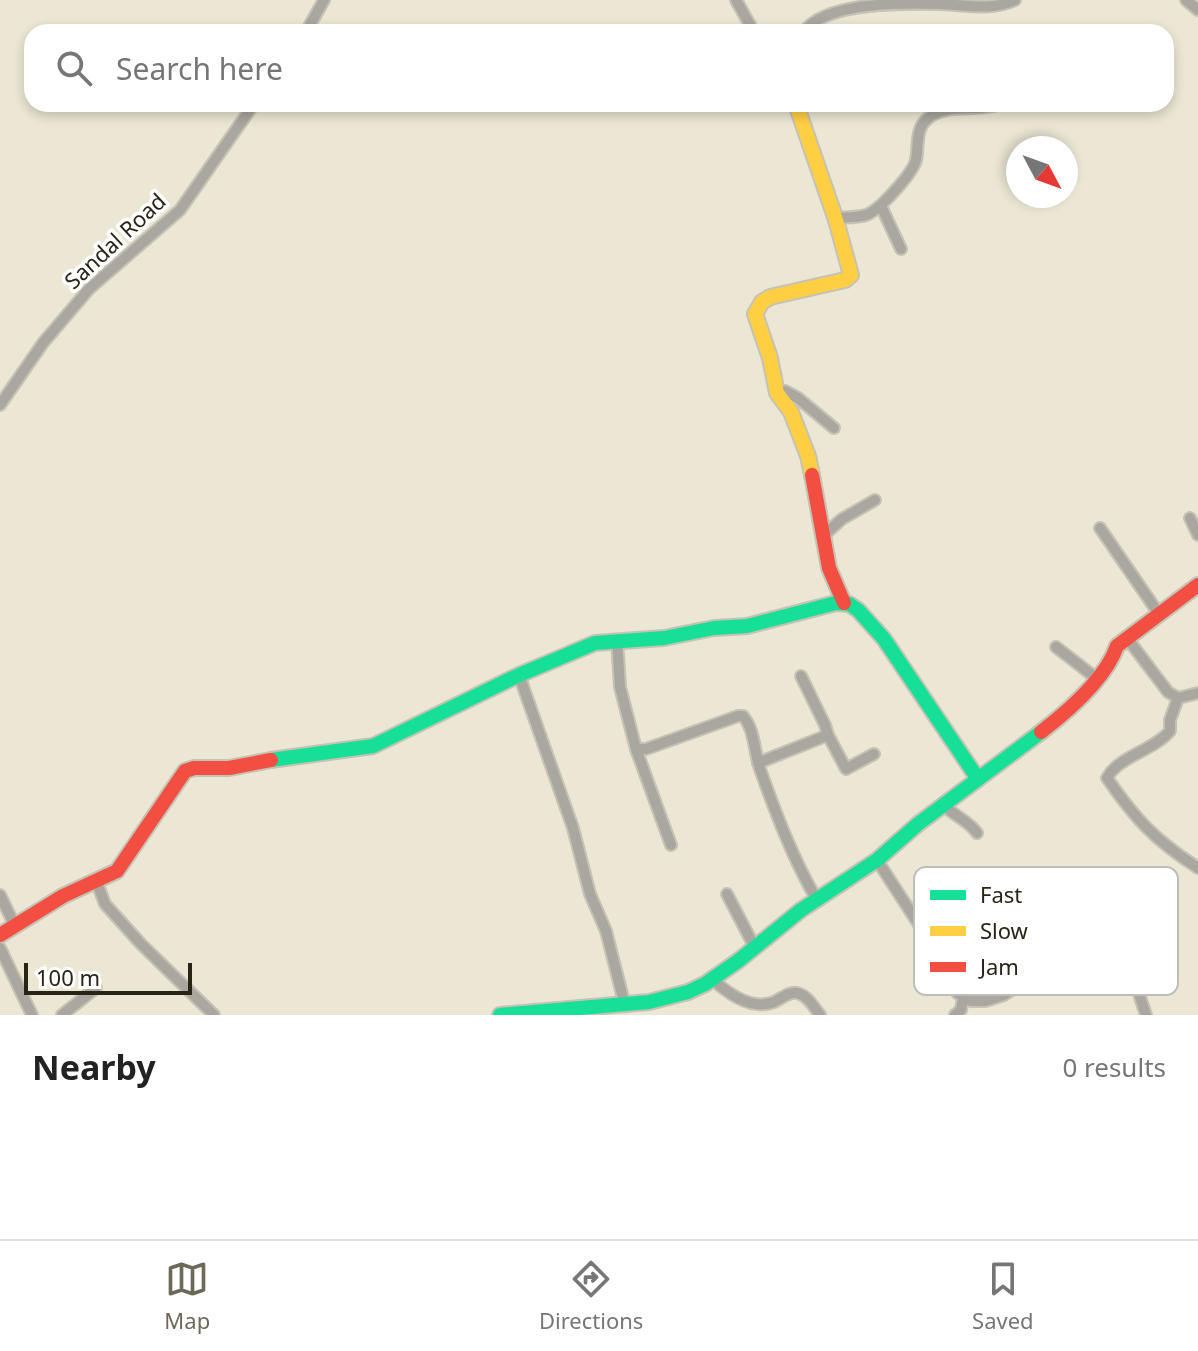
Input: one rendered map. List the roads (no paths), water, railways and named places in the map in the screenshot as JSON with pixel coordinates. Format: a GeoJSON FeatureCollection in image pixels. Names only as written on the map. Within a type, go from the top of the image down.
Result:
{"type":"FeatureCollection","features":[{"type":"Feature","properties":{"kind":"street"},"geometry":{"type":"LineString","coordinates":[[310,24],[324,0]]}},
{"type":"Feature","properties":{"kind":"street"},"geometry":{"type":"LineString","coordinates":[[736,0],[750,24]]}},
{"type":"Feature","properties":{"kind":"street"},"geometry":{"type":"LineString","coordinates":[[810,24],[827,15],[877,6],[938,4],[991,7],[1013,0]]}},
{"type":"Feature","properties":{"kind":"street"},"geometry":{"type":"LineString","coordinates":[[1186,0],[1198,10]]}},
{"type":"Feature","properties":{"kind":"street","name":"Sandal Road"},"geometry":{"type":"LineString","coordinates":[[0,405],[43,343],[89,289],[186,202],[248,112]]}},
{"type":"Feature","properties":{"kind":"street"},"geometry":{"type":"LineString","coordinates":[[799,112],[851,275],[770,297],[757,309],[756,319],[770,358],[777,393],[791,412],[808,456],[829,568],[844,603]]}},
{"type":"Feature","properties":{"kind":"street"},"geometry":{"type":"LineString","coordinates":[[835,218],[866,215],[881,206],[912,170],[916,160],[917,138],[926,120],[942,112]]}},
{"type":"Feature","properties":{"kind":"street"},"geometry":{"type":"LineString","coordinates":[[881,206],[901,249]]}},
{"type":"Feature","properties":{"kind":"street"},"geometry":{"type":"LineString","coordinates":[[777,393],[785,391],[798,398],[834,428]]}},
{"type":"Feature","properties":{"kind":"street"},"geometry":{"type":"LineString","coordinates":[[824,535],[842,519],[875,500]]}},
{"type":"Feature","properties":{"kind":"street"},"geometry":{"type":"LineString","coordinates":[[1190,518],[1198,535]]}},
{"type":"Feature","properties":{"kind":"street"},"geometry":{"type":"LineString","coordinates":[[1100,528],[1159,614]]}},
{"type":"Feature","properties":{"kind":"street"},"geometry":{"type":"LineString","coordinates":[[500,1015],[625,1006],[671,998],[711,978],[877,860],[1068,711],[1113,658],[1117,646],[1198,585]]}},
{"type":"Feature","properties":{"kind":"street"},"geometry":{"type":"LineString","coordinates":[[0,935],[63,896],[117,871],[185,771],[229,768],[373,746],[519,675],[595,643],[664,638],[714,628],[747,626],[836,603],[844,603],[858,610],[901,662],[978,779]]}},
{"type":"Feature","properties":{"kind":"street"},"geometry":{"type":"LineString","coordinates":[[1127,638],[1168,692],[1178,698],[1198,693]]}},
{"type":"Feature","properties":{"kind":"street"},"geometry":{"type":"LineString","coordinates":[[617,640],[625,715],[671,845]]}},
{"type":"Feature","properties":{"kind":"street"},"geometry":{"type":"LineString","coordinates":[[1056,647],[1096,678]]}},
{"type":"Feature","properties":{"kind":"street"},"geometry":{"type":"LineString","coordinates":[[519,675],[573,828],[590,894],[606,931],[625,1006]]}},
{"type":"Feature","properties":{"kind":"street"},"geometry":{"type":"LineString","coordinates":[[801,676],[844,768],[850,768],[874,754]]}},
{"type":"Feature","properties":{"kind":"street"},"geometry":{"type":"LineString","coordinates":[[1178,698],[1170,720],[1170,731],[1162,741],[1115,768],[1107,778],[1152,836],[1198,868]]}},
{"type":"Feature","properties":{"kind":"street"},"geometry":{"type":"LineString","coordinates":[[636,749],[646,749],[743,716],[749,723],[758,763],[803,877],[817,900]]}},
{"type":"Feature","properties":{"kind":"street"},"geometry":{"type":"LineString","coordinates":[[758,763],[828,735]]}},
{"type":"Feature","properties":{"kind":"street"},"geometry":{"type":"LineString","coordinates":[[944,805],[970,823],[977,833]]}},
{"type":"Feature","properties":{"kind":"street"},"geometry":{"type":"LineString","coordinates":[[877,860],[914,919]]}},
{"type":"Feature","properties":{"kind":"street"},"geometry":{"type":"LineString","coordinates":[[96,880],[105,904],[214,1015]]}},
{"type":"Feature","properties":{"kind":"street"},"geometry":{"type":"LineString","coordinates":[[727,894],[754,946]]}},
{"type":"Feature","properties":{"kind":"street"},"geometry":{"type":"LineString","coordinates":[[0,895],[15,926]]}},
{"type":"Feature","properties":{"kind":"street"},"geometry":{"type":"LineString","coordinates":[[0,948],[32,1015]]}},
{"type":"Feature","properties":{"kind":"street"},"geometry":{"type":"LineString","coordinates":[[711,978],[732,995],[755,1003],[764,1004],[792,992],[799,993],[820,1015]]}},
{"type":"Feature","properties":{"kind":"street"},"geometry":{"type":"LineString","coordinates":[[62,1015],[96,988]]}},
{"type":"Feature","properties":{"kind":"street"},"geometry":{"type":"LineString","coordinates":[[955,1015],[961,1010],[963,997],[971,1001],[985,1001],[1004,995]]}},
{"type":"Feature","properties":{"kind":"street"},"geometry":{"type":"LineString","coordinates":[[1139,995],[1146,1015]]}}]}
